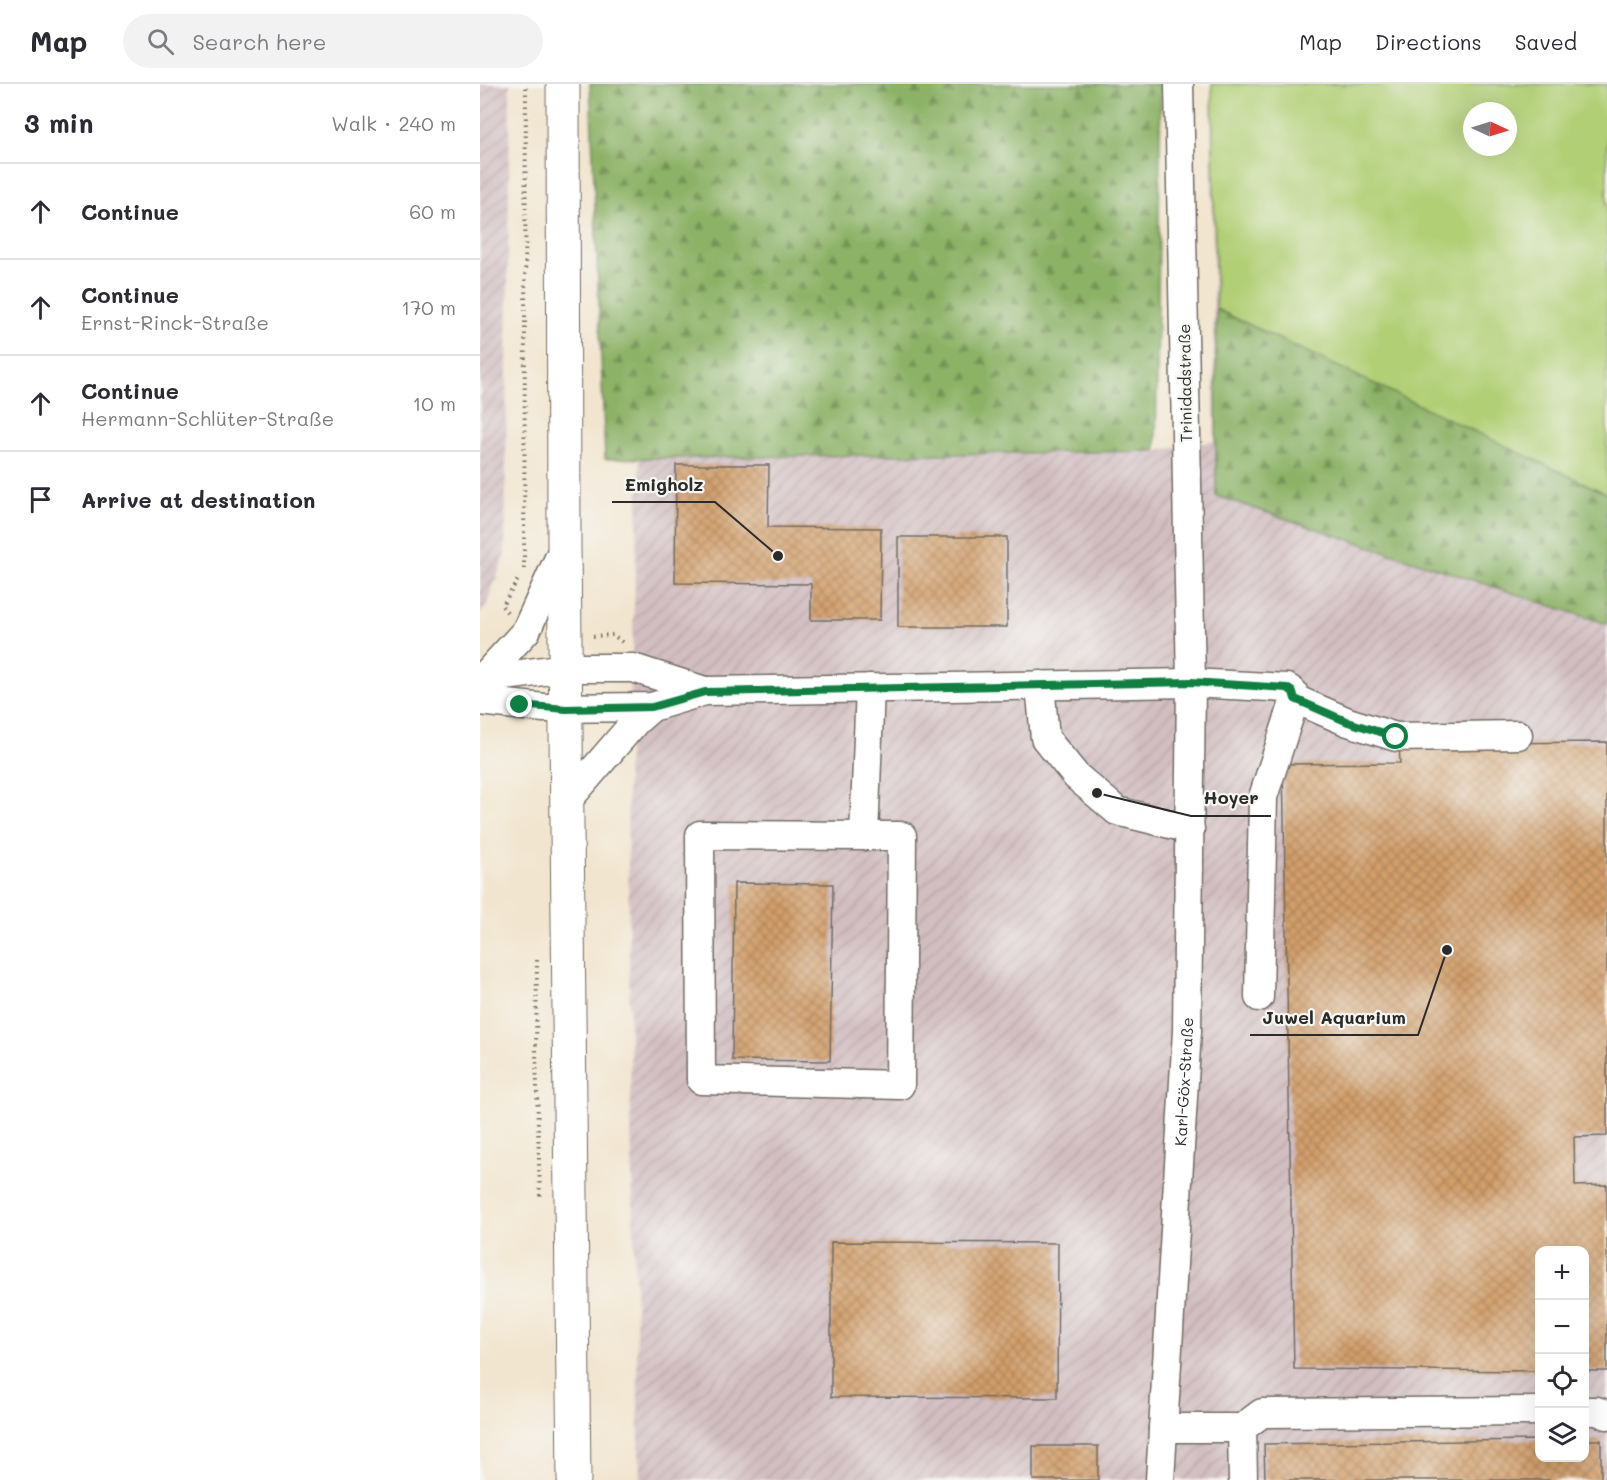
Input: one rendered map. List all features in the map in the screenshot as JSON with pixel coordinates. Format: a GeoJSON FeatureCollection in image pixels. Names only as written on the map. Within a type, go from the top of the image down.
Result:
{"type":"FeatureCollection","features":[{"type":"Feature","properties":{"kind":"main road"},"geometry":{"type":"LineString","coordinates":[[563,84],[564,546],[574,1480]]}},
{"type":"Feature","properties":{"kind":"street","name":"Trinidadstraße"},"geometry":{"type":"LineString","coordinates":[[1179,84],[1191,682]]}},
{"type":"Feature","properties":{"kind":"street"},"geometry":{"type":"LineString","coordinates":[[481,687],[526,631],[564,546]]}},
{"type":"Feature","properties":{"kind":"street"},"geometry":{"type":"LineString","coordinates":[[481,687],[566,668],[633,668],[705,692]]}},
{"type":"Feature","properties":{"kind":"street"},"geometry":{"type":"LineString","coordinates":[[481,687],[566,709],[652,707],[705,692],[1191,682],[1287,688],[1293,692],[1295,699],[1263,797],[1259,997]]}},
{"type":"Feature","properties":{"kind":"street","name":"Karl-Göx-Straße"},"geometry":{"type":"LineString","coordinates":[[1160,1480],[1187,1031],[1191,682]]}},
{"type":"Feature","properties":{"kind":"street"},"geometry":{"type":"LineString","coordinates":[[1040,685],[1044,738],[1076,776],[1117,811],[1190,829]]}},
{"type":"Feature","properties":{"kind":"street"},"geometry":{"type":"LineString","coordinates":[[864,836],[870,688]]}},
{"type":"Feature","properties":{"kind":"street"},"geometry":{"type":"LineString","coordinates":[[1295,699],[1348,722],[1396,737],[1518,735]]}},
{"type":"Feature","properties":{"kind":"street"},"geometry":{"type":"LineString","coordinates":[[567,801],[635,722],[652,707]]}},
{"type":"Feature","properties":{"kind":"street"},"geometry":{"type":"LineString","coordinates":[[700,835],[864,836],[902,836],[900,1084],[701,1080],[700,835]]}},
{"type":"Feature","properties":{"kind":"street"},"geometry":{"type":"LineString","coordinates":[[1163,1428],[1242,1428],[1262,1413],[1535,1411]]}},
{"type":"Feature","properties":{"kind":"street"},"geometry":{"type":"LineString","coordinates":[[1589,1411],[1607,1415]]}},
{"type":"Feature","properties":{"kind":"street"},"geometry":{"type":"LineString","coordinates":[[1242,1428],[1243,1480]]}},
{"type":"Feature","properties":{"kind":"path"},"geometry":{"type":"LineString","coordinates":[[526,84],[524,570],[502,606],[526,631]]}},
{"type":"Feature","properties":{"kind":"shaded area"},"geometry":{"type":"Polygon","coordinates":[[[480,84],[510,84],[505,554],[486,606],[480,615],[480,84]]]}},
{"type":"Feature","properties":{"kind":"shaded area"},"geometry":{"type":"Polygon","coordinates":[[[1211,84],[1607,84],[1607,1480],[640,1480],[631,1124],[627,775],[640,459],[1156,451],[1215,441],[1211,84]]]}},
{"type":"Feature","properties":{"kind":"green space"},"geometry":{"type":"Polygon","coordinates":[[[590,84],[1161,84],[1156,451],[605,459],[590,84]]]}},
{"type":"Feature","properties":{"kind":"green space"},"geometry":{"type":"Polygon","coordinates":[[[1212,84],[1607,84],[1607,494],[1216,309],[1212,84]]]}},
{"type":"Feature","properties":{"kind":"green space"},"geometry":{"type":"Polygon","coordinates":[[[1216,309],[1607,494],[1607,624],[1216,496],[1216,309]]]}},
{"type":"Feature","properties":{"kind":"building"},"geometry":{"type":"Polygon","coordinates":[[[676,465],[769,465],[768,527],[881,528],[880,620],[811,620],[811,584],[675,583],[676,465]]]}},
{"type":"Feature","properties":{"kind":"building"},"geometry":{"type":"Polygon","coordinates":[[[898,537],[1007,537],[1007,627],[898,627],[898,537]]]}},
{"type":"Feature","properties":{"kind":"building"},"geometry":{"type":"Polygon","coordinates":[[[1607,742],[1607,1136],[1574,1137],[1575,1186],[1607,1185],[1607,1371],[1589,1371],[1589,1246],[1535,1246],[1535,1371],[1294,1369],[1283,764],[1400,763],[1399,744],[1607,742]]]}},
{"type":"Feature","properties":{"kind":"building"},"geometry":{"type":"Polygon","coordinates":[[[734,883],[833,884],[830,1061],[732,1060],[734,883]]]}},
{"type":"Feature","properties":{"kind":"building"},"geometry":{"type":"Polygon","coordinates":[[[831,1242],[1058,1243],[1057,1398],[831,1397],[831,1242]]]}},
{"type":"Feature","properties":{"kind":"building"},"geometry":{"type":"Polygon","coordinates":[[[1535,1440],[1535,1462],[1589,1462],[1589,1440],[1601,1440],[1601,1480],[1265,1480],[1264,1444],[1535,1440]]]}},
{"type":"Feature","properties":{"kind":"building"},"geometry":{"type":"Polygon","coordinates":[[[1033,1446],[1098,1446],[1098,1480],[1033,1480],[1033,1446]]]}},
{"type":"Feature","properties":{"kind":"place","name":"Emigholz"},"geometry":{"type":"Point","coordinates":[778,556]}},
{"type":"Feature","properties":{"kind":"place","name":"Hoyer"},"geometry":{"type":"Point","coordinates":[1097,793]}},
{"type":"Feature","properties":{"kind":"place","name":"Juwel Aquarium"},"geometry":{"type":"Point","coordinates":[1447,950]}},
{"type":"Feature","properties":{"kind":"route"},"geometry":{"type":"LineString","coordinates":[[520,705],[566,709],[652,707],[705,692],[1191,682],[1287,688],[1293,692],[1295,699],[1348,722],[1396,737]]}}]}
